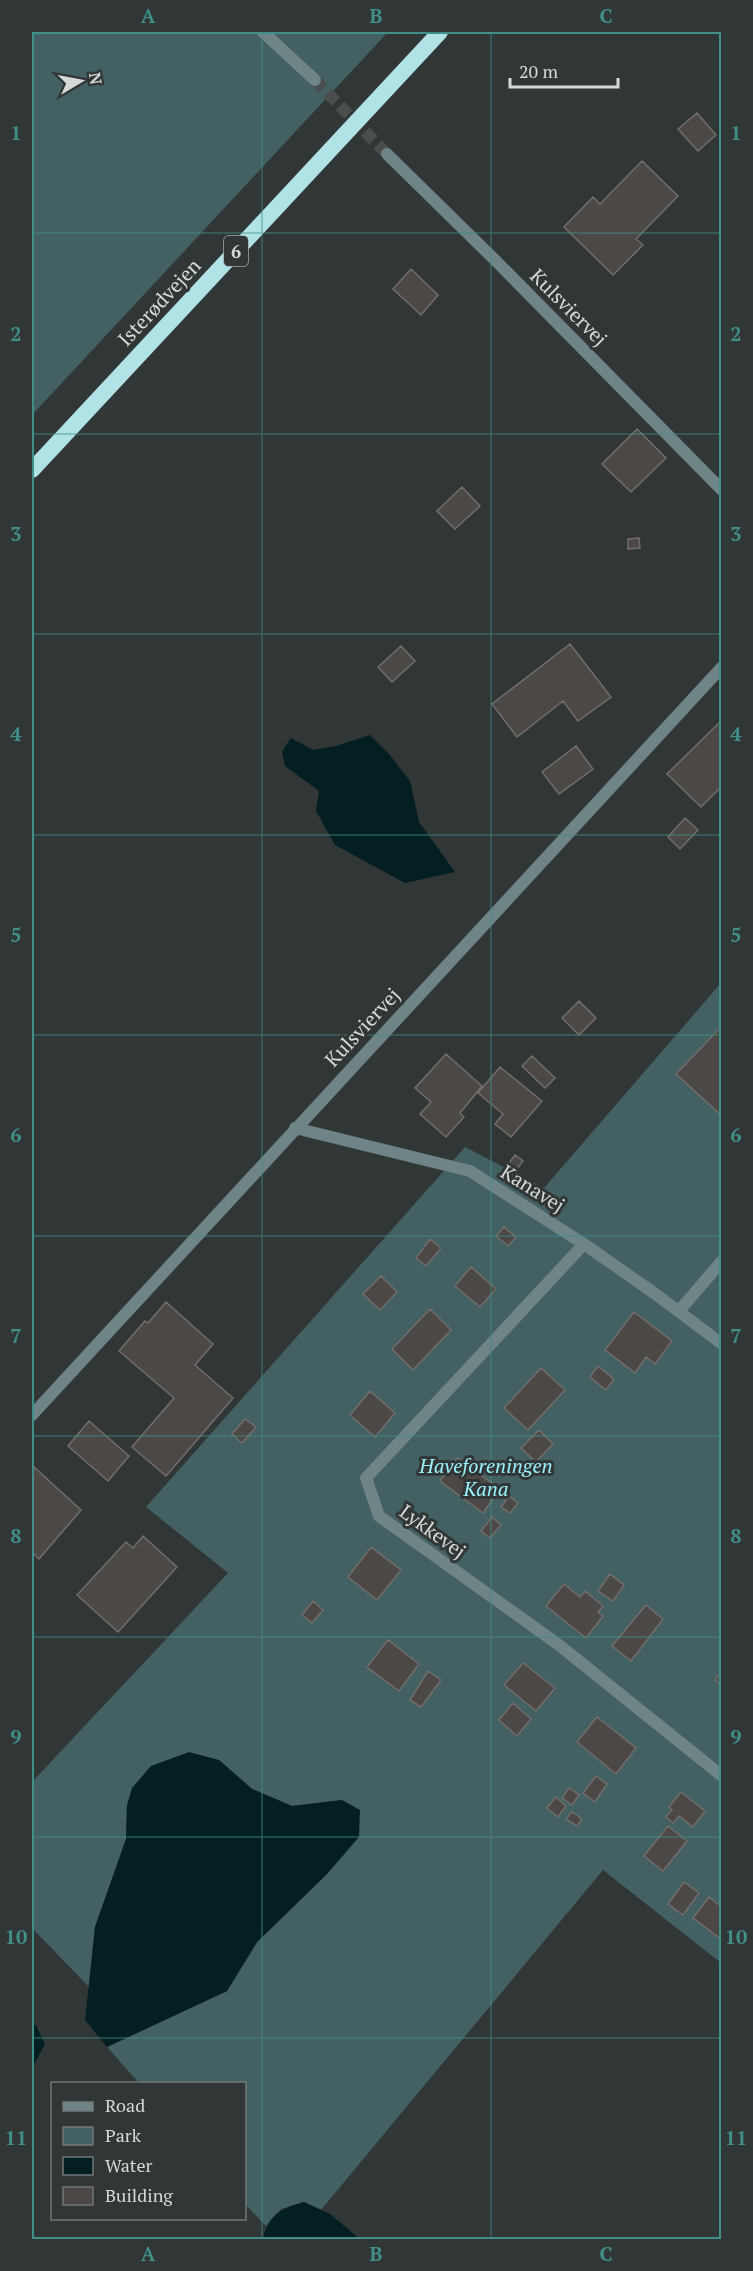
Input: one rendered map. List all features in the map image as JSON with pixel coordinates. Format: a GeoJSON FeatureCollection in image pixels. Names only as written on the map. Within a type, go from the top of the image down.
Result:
{"type":"FeatureCollection","features":[{"type":"Feature","properties":{"kind":"highway","name":"Isterødvejen"},"geometry":{"type":"LineString","coordinates":[[32,470],[440,32]]}},
{"type":"Feature","properties":{"kind":"street"},"geometry":{"type":"LineString","coordinates":[[263,32],[315,80]]}},
{"type":"Feature","properties":{"kind":"street","name":"Kulsviervej"},"geometry":{"type":"LineString","coordinates":[[387,154],[722,490]]}},
{"type":"Feature","properties":{"kind":"street","name":"Kulsviervej"},"geometry":{"type":"LineString","coordinates":[[32,1415],[722,667]]}},
{"type":"Feature","properties":{"kind":"street","name":"Kanavej"},"geometry":{"type":"LineString","coordinates":[[295,1128],[470,1171],[584,1244],[722,1344]]}},
{"type":"Feature","properties":{"kind":"street","name":"Lykkevej"},"geometry":{"type":"LineString","coordinates":[[584,1244],[366,1478],[379,1516],[559,1645],[722,1776]]}},
{"type":"Feature","properties":{"kind":"street"},"geometry":{"type":"LineString","coordinates":[[679,1311],[722,1261]]}},
{"type":"Feature","properties":{"kind":"green space"},"geometry":{"type":"Polygon","coordinates":[[[32,32],[388,32],[32,415],[32,32]]]}},
{"type":"Feature","properties":{"kind":"green space","name":"Haveforeningen Kana"},"geometry":{"type":"Polygon","coordinates":[[[721,983],[721,1963],[603,1870],[321,2210],[304,2202],[281,2209],[266,2226],[246,2205],[246,2082],[138,2082],[107,2047],[227,1991],[257,1942],[328,1873],[342,1800],[292,1806],[252,1789],[219,1760],[127,1805],[126,1839],[95,1927],[89,1987],[32,1928],[32,1782],[228,1573],[146,1507],[465,1147],[544,1188],[721,983]]]}},
{"type":"Feature","properties":{"kind":"water"},"geometry":{"type":"Polygon","coordinates":[[[370,735],[389,754],[410,781],[419,822],[455,872],[405,883],[335,845],[316,811],[319,791],[285,766],[282,752],[291,738],[313,750],[336,746],[370,735]]]}},
{"type":"Feature","properties":{"kind":"water"},"geometry":{"type":"Polygon","coordinates":[[[189,1752],[219,1760],[252,1789],[292,1806],[342,1800],[360,1810],[359,1837],[328,1873],[257,1942],[227,1991],[107,2047],[85,2020],[95,1927],[126,1839],[127,1805],[132,1788],[151,1766],[189,1752]]]}},
{"type":"Feature","properties":{"kind":"water"},"geometry":{"type":"Polygon","coordinates":[[[32,2025],[36,2025],[45,2044],[32,2068],[32,2025]]]}},
{"type":"Feature","properties":{"kind":"water"},"geometry":{"type":"Polygon","coordinates":[[[304,2202],[330,2214],[360,2239],[263,2239],[272,2218],[288,2207],[304,2202]]]}},
{"type":"Feature","properties":{"kind":"building"},"geometry":{"type":"Polygon","coordinates":[[[697,113],[716,135],[698,151],[678,129],[697,113]]]}},
{"type":"Feature","properties":{"kind":"building"},"geometry":{"type":"Polygon","coordinates":[[[642,161],[678,196],[636,239],[643,245],[613,275],[564,227],[593,197],[600,204],[642,161]]]}},
{"type":"Feature","properties":{"kind":"building"},"geometry":{"type":"Polygon","coordinates":[[[411,269],[438,295],[421,315],[393,289],[411,269]]]}},
{"type":"Feature","properties":{"kind":"building"},"geometry":{"type":"Polygon","coordinates":[[[637,429],[666,458],[631,492],[602,464],[637,429]]]}},
{"type":"Feature","properties":{"kind":"building"},"geometry":{"type":"Polygon","coordinates":[[[462,487],[480,506],[455,529],[437,511],[462,487]]]}},
{"type":"Feature","properties":{"kind":"building"},"geometry":{"type":"Polygon","coordinates":[[[639,538],[640,548],[628,549],[628,539],[639,538]]]}},
{"type":"Feature","properties":{"kind":"building"},"geometry":{"type":"Polygon","coordinates":[[[570,644],[611,697],[578,721],[563,701],[517,737],[492,704],[570,644]]]}},
{"type":"Feature","properties":{"kind":"building"},"geometry":{"type":"Polygon","coordinates":[[[401,646],[415,661],[392,682],[378,667],[401,646]]]}},
{"type":"Feature","properties":{"kind":"building"},"geometry":{"type":"Polygon","coordinates":[[[722,720],[722,786],[701,807],[667,774],[722,720]]]}},
{"type":"Feature","properties":{"kind":"building"},"geometry":{"type":"Polygon","coordinates":[[[576,746],[593,769],[559,794],[542,772],[576,746]]]}},
{"type":"Feature","properties":{"kind":"building"},"geometry":{"type":"Polygon","coordinates":[[[685,818],[698,830],[680,849],[668,837],[685,818]]]}},
{"type":"Feature","properties":{"kind":"building"},"geometry":{"type":"Polygon","coordinates":[[[579,1001],[596,1018],[579,1035],[562,1018],[579,1001]]]}},
{"type":"Feature","properties":{"kind":"building"},"geometry":{"type":"Polygon","coordinates":[[[722,1026],[722,1116],[676,1074],[722,1026]]]}},
{"type":"Feature","properties":{"kind":"building"},"geometry":{"type":"Polygon","coordinates":[[[446,1054],[482,1086],[460,1113],[464,1117],[446,1137],[420,1114],[431,1102],[415,1088],[446,1054]]]}},
{"type":"Feature","properties":{"kind":"building"},"geometry":{"type":"Polygon","coordinates":[[[532,1056],[555,1078],[545,1088],[522,1066],[532,1056]]]}},
{"type":"Feature","properties":{"kind":"building"},"geometry":{"type":"Polygon","coordinates":[[[500,1067],[542,1101],[511,1137],[495,1124],[503,1114],[478,1093],[500,1067]]]}},
{"type":"Feature","properties":{"kind":"building"},"geometry":{"type":"Polygon","coordinates":[[[515,1155],[523,1161],[517,1169],[509,1163],[515,1155]]]}},
{"type":"Feature","properties":{"kind":"building"},"geometry":{"type":"Polygon","coordinates":[[[504,1227],[516,1237],[508,1246],[496,1236],[504,1227]]]}},
{"type":"Feature","properties":{"kind":"building"},"geometry":{"type":"Polygon","coordinates":[[[430,1239],[441,1248],[426,1266],[416,1258],[430,1239]]]}},
{"type":"Feature","properties":{"kind":"building"},"geometry":{"type":"Polygon","coordinates":[[[471,1267],[496,1289],[480,1307],[455,1286],[471,1267]]]}},
{"type":"Feature","properties":{"kind":"building"},"geometry":{"type":"Polygon","coordinates":[[[381,1276],[397,1292],[380,1310],[363,1294],[381,1276]]]}},
{"type":"Feature","properties":{"kind":"building"},"geometry":{"type":"Polygon","coordinates":[[[166,1302],[213,1344],[195,1365],[233,1398],[166,1476],[132,1447],[174,1398],[119,1351],[145,1321],[148,1323],[166,1302]]]}},
{"type":"Feature","properties":{"kind":"building"},"geometry":{"type":"Polygon","coordinates":[[[430,1309],[451,1330],[413,1370],[392,1349],[430,1309]]]}},
{"type":"Feature","properties":{"kind":"building"},"geometry":{"type":"Polygon","coordinates":[[[634,1312],[672,1341],[655,1364],[646,1357],[635,1373],[605,1350],[634,1312]]]}},
{"type":"Feature","properties":{"kind":"building"},"geometry":{"type":"Polygon","coordinates":[[[598,1366],[614,1379],[606,1390],[590,1377],[598,1366]]]}},
{"type":"Feature","properties":{"kind":"building"},"geometry":{"type":"Polygon","coordinates":[[[541,1368],[565,1390],[528,1430],[504,1408],[541,1368]]]}},
{"type":"Feature","properties":{"kind":"building"},"geometry":{"type":"Polygon","coordinates":[[[370,1391],[395,1413],[375,1437],[350,1415],[370,1391]]]}},
{"type":"Feature","properties":{"kind":"building"},"geometry":{"type":"Polygon","coordinates":[[[245,1419],[256,1427],[242,1443],[232,1434],[245,1419]]]}},
{"type":"Feature","properties":{"kind":"building"},"geometry":{"type":"Polygon","coordinates":[[[89,1421],[129,1456],[108,1481],[68,1446],[89,1421]]]}},
{"type":"Feature","properties":{"kind":"building"},"geometry":{"type":"Polygon","coordinates":[[[539,1430],[553,1444],[536,1462],[521,1448],[539,1430]]]}},
{"type":"Feature","properties":{"kind":"building"},"geometry":{"type":"Polygon","coordinates":[[[457,1458],[500,1489],[483,1513],[440,1481],[457,1458]]]}},
{"type":"Feature","properties":{"kind":"building"},"geometry":{"type":"Polygon","coordinates":[[[34,1467],[81,1510],[39,1559],[32,1552],[32,1470],[34,1467]]]}},
{"type":"Feature","properties":{"kind":"building"},"geometry":{"type":"Polygon","coordinates":[[[509,1496],[518,1503],[510,1513],[501,1507],[509,1496]]]}},
{"type":"Feature","properties":{"kind":"building"},"geometry":{"type":"Polygon","coordinates":[[[492,1517],[501,1525],[490,1538],[481,1531],[492,1517]]]}},
{"type":"Feature","properties":{"kind":"building"},"geometry":{"type":"Polygon","coordinates":[[[143,1536],[177,1567],[118,1632],[77,1595],[126,1542],[133,1548],[143,1536]]]}},
{"type":"Feature","properties":{"kind":"building"},"geometry":{"type":"Polygon","coordinates":[[[371,1547],[401,1570],[377,1600],[348,1577],[371,1547]]]}},
{"type":"Feature","properties":{"kind":"building"},"geometry":{"type":"Polygon","coordinates":[[[610,1574],[624,1585],[613,1601],[598,1591],[610,1574]]]}},
{"type":"Feature","properties":{"kind":"building"},"geometry":{"type":"Polygon","coordinates":[[[564,1584],[580,1597],[585,1591],[603,1606],[598,1612],[603,1616],[586,1638],[546,1606],[564,1584]]]}},
{"type":"Feature","properties":{"kind":"building"},"geometry":{"type":"Polygon","coordinates":[[[313,1601],[323,1610],[312,1623],[302,1615],[313,1601]]]}},
{"type":"Feature","properties":{"kind":"building"},"geometry":{"type":"Polygon","coordinates":[[[646,1605],[663,1619],[631,1661],[612,1646],[646,1605]]]}},
{"type":"Feature","properties":{"kind":"building"},"geometry":{"type":"Polygon","coordinates":[[[388,1640],[419,1664],[399,1691],[367,1667],[388,1640]]]}},
{"type":"Feature","properties":{"kind":"building"},"geometry":{"type":"Polygon","coordinates":[[[523,1663],[555,1688],[536,1711],[504,1685],[523,1663]]]}},
{"type":"Feature","properties":{"kind":"building"},"geometry":{"type":"Polygon","coordinates":[[[428,1671],[441,1680],[421,1707],[410,1700],[428,1671]]]}},
{"type":"Feature","properties":{"kind":"building"},"geometry":{"type":"Polygon","coordinates":[[[722,1672],[722,1685],[715,1680],[722,1672]]]}},
{"type":"Feature","properties":{"kind":"building"},"geometry":{"type":"Polygon","coordinates":[[[513,1703],[531,1719],[517,1736],[499,1720],[513,1703]]]}},
{"type":"Feature","properties":{"kind":"building"},"geometry":{"type":"Polygon","coordinates":[[[597,1717],[636,1748],[616,1774],[577,1742],[597,1717]]]}},
{"type":"Feature","properties":{"kind":"building"},"geometry":{"type":"Polygon","coordinates":[[[596,1776],[607,1784],[595,1802],[583,1793],[596,1776]]]}},
{"type":"Feature","properties":{"kind":"building"},"geometry":{"type":"Polygon","coordinates":[[[569,1788],[579,1795],[572,1805],[562,1798],[569,1788]]]}},
{"type":"Feature","properties":{"kind":"building"},"geometry":{"type":"Polygon","coordinates":[[[681,1792],[705,1811],[693,1827],[679,1816],[673,1823],[666,1817],[672,1810],[669,1807],[681,1792]]]}},
{"type":"Feature","properties":{"kind":"building"},"geometry":{"type":"Polygon","coordinates":[[[556,1797],[566,1806],[558,1817],[547,1808],[556,1797]]]}},
{"type":"Feature","properties":{"kind":"building"},"geometry":{"type":"Polygon","coordinates":[[[572,1812],[582,1819],[577,1826],[566,1819],[572,1812]]]}},
{"type":"Feature","properties":{"kind":"building"},"geometry":{"type":"Polygon","coordinates":[[[668,1826],[687,1841],[663,1871],[644,1856],[668,1826]]]}},
{"type":"Feature","properties":{"kind":"building"},"geometry":{"type":"Polygon","coordinates":[[[684,1882],[699,1893],[683,1915],[668,1904],[684,1882]]]}},
{"type":"Feature","properties":{"kind":"building"},"geometry":{"type":"Polygon","coordinates":[[[709,1897],[722,1907],[722,1940],[693,1918],[709,1897]]]}},
{"type":"Feature","properties":{"kind":"tunnel"},"geometry":{"type":"LineString","coordinates":[[315,80],[387,154]]}}]}
